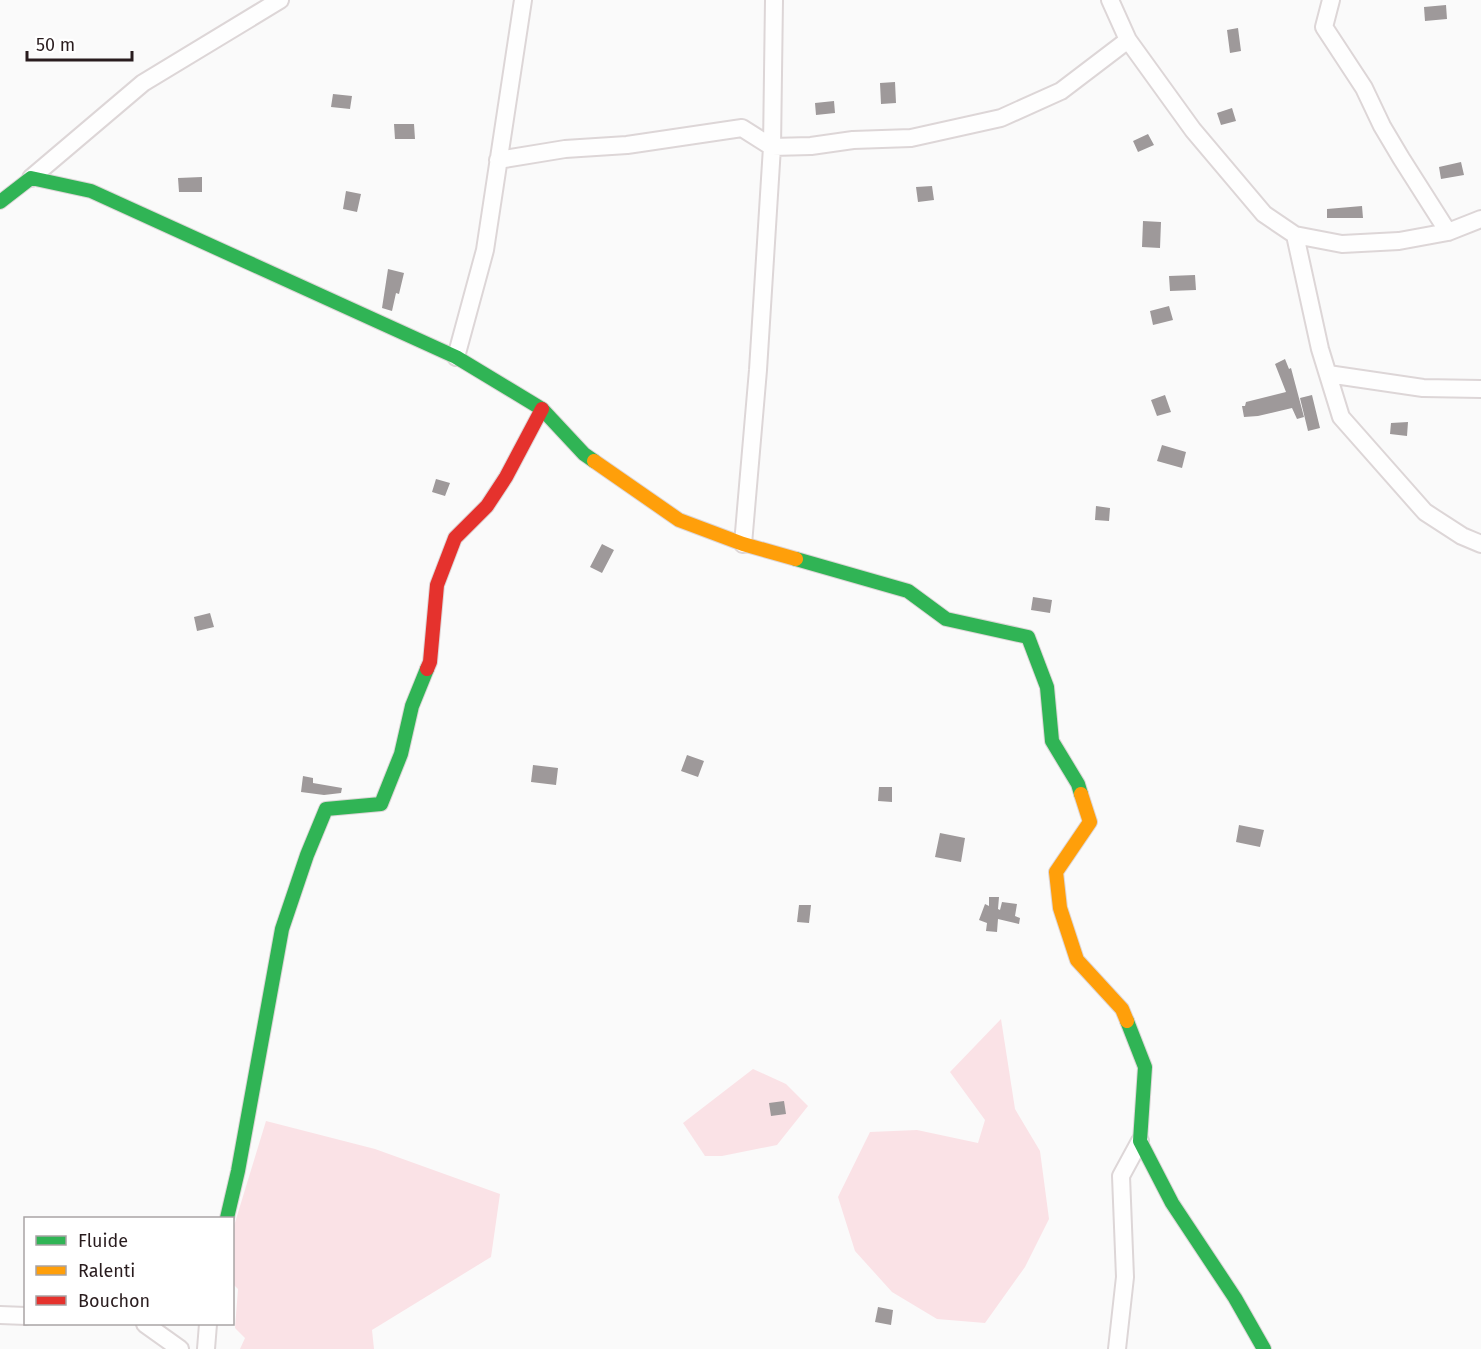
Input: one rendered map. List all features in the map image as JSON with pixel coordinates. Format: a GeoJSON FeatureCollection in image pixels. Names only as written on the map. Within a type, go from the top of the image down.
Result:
{"type":"FeatureCollection","features":[{"type":"Feature","properties":{"kind":"street"},"geometry":{"type":"LineString","coordinates":[[0,202],[143,83],[280,0]]}},
{"type":"Feature","properties":{"kind":"street"},"geometry":{"type":"LineString","coordinates":[[456,357],[486,250],[523,0]]}},
{"type":"Feature","properties":{"kind":"street"},"geometry":{"type":"LineString","coordinates":[[743,544],[758,370],[772,147],[774,0]]}},
{"type":"Feature","properties":{"kind":"street"},"geometry":{"type":"LineString","coordinates":[[1110,0],[1128,40],[1193,130],[1264,214],[1295,235],[1342,244],[1399,241],[1448,232],[1481,219]]}},
{"type":"Feature","properties":{"kind":"street"},"geometry":{"type":"LineString","coordinates":[[1331,0],[1324,27],[1364,88],[1392,142],[1448,232]]}},
{"type":"Feature","properties":{"kind":"street"},"geometry":{"type":"LineString","coordinates":[[498,160],[565,149],[627,145],[742,128],[772,147],[811,147],[853,140],[911,138],[1001,118],[1061,91],[1128,40]]}},
{"type":"Feature","properties":{"kind":"street"},"geometry":{"type":"LineString","coordinates":[[31,178],[90,191],[456,357],[542,409],[584,454],[679,520],[743,544],[908,591],[946,619],[1028,637],[1047,687],[1052,741],[1078,784],[1090,822],[1056,872],[1060,908],[1077,960],[1122,1009],[1145,1067],[1140,1141],[1121,1176],[1125,1277],[1117,1349]]}},
{"type":"Feature","properties":{"kind":"street"},"geometry":{"type":"LineString","coordinates":[[1295,235],[1320,349],[1341,417],[1425,512],[1462,536],[1481,544]]}},
{"type":"Feature","properties":{"kind":"street"},"geometry":{"type":"LineString","coordinates":[[1328,374],[1423,388],[1481,389]]}},
{"type":"Feature","properties":{"kind":"street"},"geometry":{"type":"LineString","coordinates":[[227,1217],[238,1171],[282,929],[307,855],[326,809],[381,804],[401,754],[412,706],[430,662],[437,585],[454,538],[487,506],[506,477],[542,409]]}},
{"type":"Feature","properties":{"kind":"street"},"geometry":{"type":"LineString","coordinates":[[1140,1141],[1172,1203],[1235,1298],[1264,1349]]}},
{"type":"Feature","properties":{"kind":"street"},"geometry":{"type":"LineString","coordinates":[[0,1315],[24,1316]]}},
{"type":"Feature","properties":{"kind":"street"},"geometry":{"type":"LineString","coordinates":[[148,1325],[180,1349]]}},
{"type":"Feature","properties":{"kind":"street"},"geometry":{"type":"LineString","coordinates":[[206,1349],[208,1325]]}},
{"type":"Feature","properties":{"kind":"shaded area"},"geometry":{"type":"Polygon","coordinates":[[[1001,1019],[1015,1109],[1040,1151],[1049,1219],[1025,1267],[985,1323],[937,1319],[892,1292],[855,1251],[838,1197],[870,1132],[917,1130],[978,1143],[985,1120],[950,1072],[1001,1019]]]}},
{"type":"Feature","properties":{"kind":"shaded area"},"geometry":{"type":"Polygon","coordinates":[[[753,1069],[786,1084],[808,1106],[777,1145],[722,1156],[705,1156],[683,1123],[753,1069]]]}},
{"type":"Feature","properties":{"kind":"shaded area"},"geometry":{"type":"Polygon","coordinates":[[[266,1121],[375,1149],[500,1194],[491,1257],[372,1330],[374,1349],[240,1349],[245,1338],[235,1328],[238,1289],[234,1285],[234,1226],[266,1121]]]}},
{"type":"Feature","properties":{"kind":"building"},"geometry":{"type":"Polygon","coordinates":[[[1446,5],[1447,19],[1425,21],[1424,7],[1446,5]]]}},
{"type":"Feature","properties":{"kind":"building"},"geometry":{"type":"Polygon","coordinates":[[[1238,28],[1241,51],[1230,53],[1227,30],[1238,28]]]}},
{"type":"Feature","properties":{"kind":"building"},"geometry":{"type":"Polygon","coordinates":[[[895,82],[896,103],[881,104],[880,83],[895,82]]]}},
{"type":"Feature","properties":{"kind":"building"},"geometry":{"type":"Polygon","coordinates":[[[333,94],[352,96],[350,109],[331,107],[333,94]]]}},
{"type":"Feature","properties":{"kind":"building"},"geometry":{"type":"Polygon","coordinates":[[[834,101],[835,113],[816,115],[815,103],[834,101]]]}},
{"type":"Feature","properties":{"kind":"building"},"geometry":{"type":"Polygon","coordinates":[[[1232,108],[1236,121],[1221,125],[1217,113],[1232,108]]]}},
{"type":"Feature","properties":{"kind":"building"},"geometry":{"type":"Polygon","coordinates":[[[394,124],[414,124],[415,139],[395,139],[394,124]]]}},
{"type":"Feature","properties":{"kind":"building"},"geometry":{"type":"Polygon","coordinates":[[[1148,134],[1154,145],[1138,152],[1133,141],[1148,134]]]}},
{"type":"Feature","properties":{"kind":"building"},"geometry":{"type":"Polygon","coordinates":[[[1461,162],[1464,175],[1441,179],[1439,167],[1461,162]]]}},
{"type":"Feature","properties":{"kind":"building"},"geometry":{"type":"Polygon","coordinates":[[[202,177],[202,192],[179,192],[178,178],[202,177]]]}},
{"type":"Feature","properties":{"kind":"building"},"geometry":{"type":"Polygon","coordinates":[[[932,186],[934,200],[918,202],[916,187],[932,186]]]}},
{"type":"Feature","properties":{"kind":"building"},"geometry":{"type":"Polygon","coordinates":[[[346,191],[361,194],[357,212],[343,209],[346,191]]]}},
{"type":"Feature","properties":{"kind":"building"},"geometry":{"type":"Polygon","coordinates":[[[1362,206],[1363,218],[1327,218],[1327,209],[1362,206]]]}},
{"type":"Feature","properties":{"kind":"building"},"geometry":{"type":"Polygon","coordinates":[[[1143,221],[1161,222],[1160,248],[1142,247],[1143,221]]]}},
{"type":"Feature","properties":{"kind":"building"},"geometry":{"type":"Polygon","coordinates":[[[388,269],[404,273],[392,311],[382,308],[388,269]]]}},
{"type":"Feature","properties":{"kind":"building"},"geometry":{"type":"Polygon","coordinates":[[[1195,275],[1196,290],[1170,291],[1169,276],[1195,275]]]}},
{"type":"Feature","properties":{"kind":"building"},"geometry":{"type":"Polygon","coordinates":[[[1169,306],[1173,320],[1153,325],[1150,311],[1169,306]]]}},
{"type":"Feature","properties":{"kind":"building"},"geometry":{"type":"Polygon","coordinates":[[[1285,359],[1289,369],[1291,368],[1304,417],[1297,419],[1292,408],[1244,417],[1242,406],[1245,406],[1246,402],[1286,392],[1275,364],[1285,359]]]}},
{"type":"Feature","properties":{"kind":"building"},"geometry":{"type":"Polygon","coordinates":[[[1165,395],[1171,412],[1157,416],[1151,400],[1165,395]]]}},
{"type":"Feature","properties":{"kind":"building"},"geometry":{"type":"Polygon","coordinates":[[[1312,395],[1320,428],[1308,431],[1300,398],[1312,395]]]}},
{"type":"Feature","properties":{"kind":"building"},"geometry":{"type":"Polygon","coordinates":[[[1408,422],[1407,436],[1390,434],[1391,423],[1408,422]]]}},
{"type":"Feature","properties":{"kind":"building"},"geometry":{"type":"Polygon","coordinates":[[[1162,445],[1186,452],[1182,468],[1157,461],[1162,445]]]}},
{"type":"Feature","properties":{"kind":"building"},"geometry":{"type":"Polygon","coordinates":[[[436,479],[450,483],[445,496],[432,492],[436,479]]]}},
{"type":"Feature","properties":{"kind":"building"},"geometry":{"type":"Polygon","coordinates":[[[1096,506],[1110,508],[1109,521],[1095,520],[1096,506]]]}},
{"type":"Feature","properties":{"kind":"building"},"geometry":{"type":"Polygon","coordinates":[[[602,544],[614,550],[602,573],[590,567],[602,544]]]}},
{"type":"Feature","properties":{"kind":"building"},"geometry":{"type":"Polygon","coordinates":[[[1033,597],[1052,600],[1050,613],[1031,610],[1033,597]]]}},
{"type":"Feature","properties":{"kind":"building"},"geometry":{"type":"Polygon","coordinates":[[[210,613],[214,627],[197,631],[194,617],[210,613]]]}},
{"type":"Feature","properties":{"kind":"building"},"geometry":{"type":"Polygon","coordinates":[[[687,755],[704,761],[698,777],[681,771],[687,755]]]}},
{"type":"Feature","properties":{"kind":"building"},"geometry":{"type":"Polygon","coordinates":[[[533,765],[558,768],[556,785],[531,782],[533,765]]]}},
{"type":"Feature","properties":{"kind":"building"},"geometry":{"type":"Polygon","coordinates":[[[303,776],[313,778],[313,783],[342,788],[341,793],[324,795],[301,792],[303,776]]]}},
{"type":"Feature","properties":{"kind":"building"},"geometry":{"type":"Polygon","coordinates":[[[879,787],[892,787],[892,802],[878,801],[879,787]]]}},
{"type":"Feature","properties":{"kind":"building"},"geometry":{"type":"Polygon","coordinates":[[[1239,825],[1264,830],[1260,847],[1236,842],[1239,825]]]}},
{"type":"Feature","properties":{"kind":"building"},"geometry":{"type":"Polygon","coordinates":[[[940,833],[965,838],[961,862],[935,857],[940,833]]]}},
{"type":"Feature","properties":{"kind":"building"},"geometry":{"type":"Polygon","coordinates":[[[989,897],[999,897],[998,909],[1000,910],[1002,902],[1017,904],[1015,916],[1020,918],[1019,924],[998,919],[997,932],[986,931],[987,923],[979,920],[985,904],[989,906],[989,897]]]}},
{"type":"Feature","properties":{"kind":"building"},"geometry":{"type":"Polygon","coordinates":[[[799,905],[811,905],[809,923],[797,922],[799,905]]]}},
{"type":"Feature","properties":{"kind":"building"},"geometry":{"type":"Polygon","coordinates":[[[784,1101],[786,1114],[771,1116],[769,1103],[784,1101]]]}},
{"type":"Feature","properties":{"kind":"building"},"geometry":{"type":"Polygon","coordinates":[[[878,1307],[893,1310],[891,1325],[875,1322],[878,1307]]]}},
{"type":"Feature","properties":{"kind":"traffic: fast"},"geometry":{"type":"LineString","coordinates":[[0,202],[31,178],[91,191],[456,357],[542,409],[584,454],[594,461]]}},
{"type":"Feature","properties":{"kind":"traffic: fast"},"geometry":{"type":"LineString","coordinates":[[796,559],[908,591],[946,619],[1028,637],[1047,687],[1052,741],[1078,784],[1081,794]]}},
{"type":"Feature","properties":{"kind":"traffic: fast"},"geometry":{"type":"LineString","coordinates":[[227,1217],[238,1171],[282,929],[307,855],[326,809],[381,804],[401,754],[412,706],[427,669]]}},
{"type":"Feature","properties":{"kind":"traffic: fast"},"geometry":{"type":"LineString","coordinates":[[1127,1021],[1145,1067],[1140,1141],[1172,1203],[1235,1298],[1264,1349]]}},
{"type":"Feature","properties":{"kind":"traffic: slow"},"geometry":{"type":"LineString","coordinates":[[594,461],[679,520],[743,544],[796,559]]}},
{"type":"Feature","properties":{"kind":"traffic: slow"},"geometry":{"type":"LineString","coordinates":[[1081,794],[1090,822],[1056,872],[1060,908],[1077,960],[1122,1009],[1127,1021]]}},
{"type":"Feature","properties":{"kind":"traffic: jam"},"geometry":{"type":"LineString","coordinates":[[427,669],[430,662],[437,585],[455,538],[487,506],[506,477],[542,409]]}}]}
